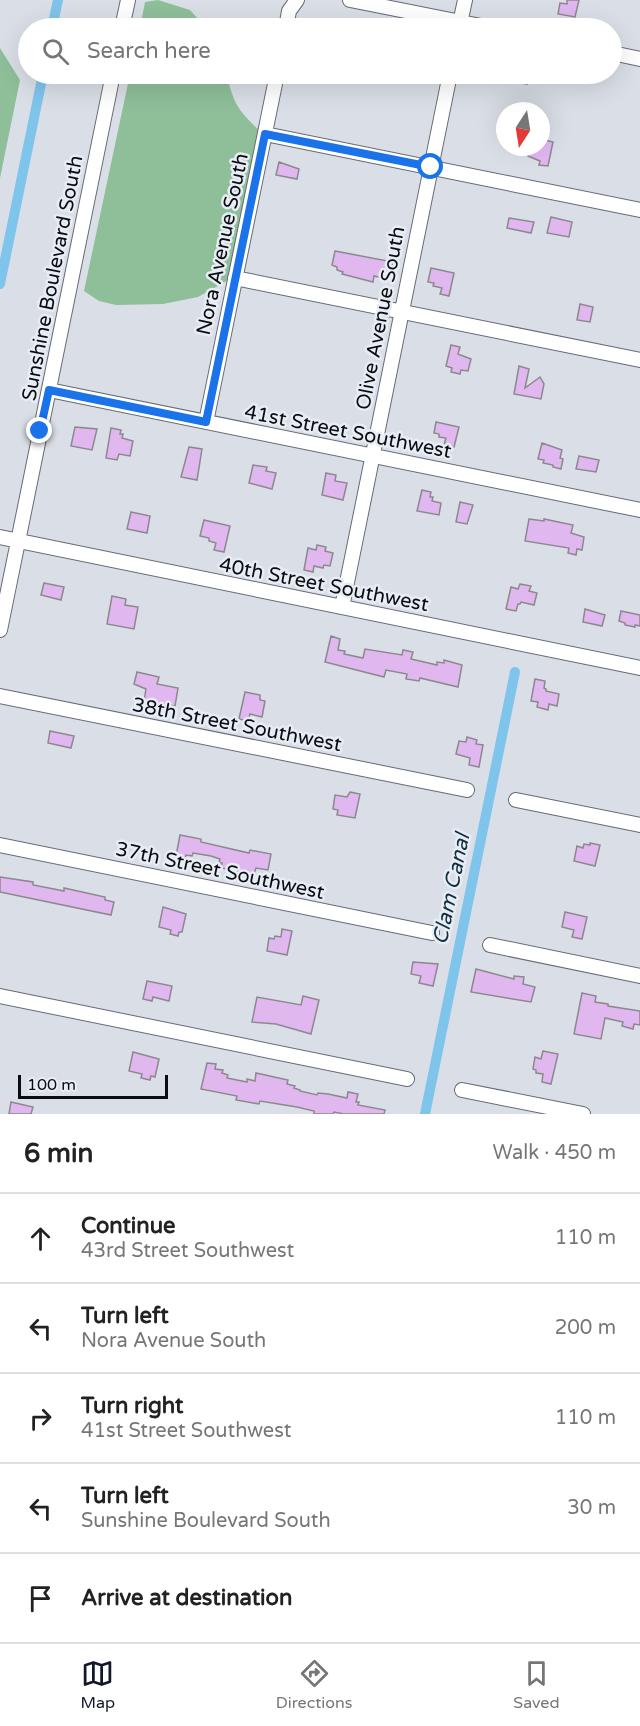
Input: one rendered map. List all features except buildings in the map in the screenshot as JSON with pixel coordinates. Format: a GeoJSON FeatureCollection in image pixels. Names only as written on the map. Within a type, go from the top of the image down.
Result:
{"type":"FeatureCollection","features":[{"type":"Feature","properties":{"kind":"street"},"geometry":{"type":"LineString","coordinates":[[124,18],[128,0]]}},
{"type":"Feature","properties":{"kind":"street"},"geometry":{"type":"LineString","coordinates":[[288,18],[289,11],[297,0]]}},
{"type":"Feature","properties":{"kind":"street"},"geometry":{"type":"LineString","coordinates":[[350,0],[429,18]]}},
{"type":"Feature","properties":{"kind":"street"},"geometry":{"type":"LineString","coordinates":[[461,18],[465,0]]}},
{"type":"Feature","properties":{"kind":"street"},"geometry":{"type":"LineString","coordinates":[[622,55],[640,59]]}},
{"type":"Feature","properties":{"kind":"street","name":"Sunshine Boulevard South"},"geometry":{"type":"LineString","coordinates":[[0,630],[111,84]]}},
{"type":"Feature","properties":{"kind":"street","name":"Nora Avenue South"},"geometry":{"type":"LineString","coordinates":[[206,422],[275,84]]}},
{"type":"Feature","properties":{"kind":"street","name":"Olive Avenue South"},"geometry":{"type":"LineString","coordinates":[[342,607],[448,84]]}},
{"type":"Feature","properties":{"kind":"street"},"geometry":{"type":"LineString","coordinates":[[265,134],[640,210]]}},
{"type":"Feature","properties":{"kind":"street"},"geometry":{"type":"LineString","coordinates":[[235,278],[640,360]]}},
{"type":"Feature","properties":{"kind":"street","name":"41st Street Southwest"},"geometry":{"type":"LineString","coordinates":[[49,390],[640,510]]}},
{"type":"Feature","properties":{"kind":"street","name":"40th Street Southwest"},"geometry":{"type":"LineString","coordinates":[[0,537],[640,668]]}},
{"type":"Feature","properties":{"kind":"street","name":"38th Street Southwest"},"geometry":{"type":"LineString","coordinates":[[0,696],[467,790]]}},
{"type":"Feature","properties":{"kind":"street"},"geometry":{"type":"LineString","coordinates":[[516,800],[640,825]]}},
{"type":"Feature","properties":{"kind":"street","name":"37th Street Southwest"},"geometry":{"type":"LineString","coordinates":[[0,845],[432,933]]}},
{"type":"Feature","properties":{"kind":"street"},"geometry":{"type":"LineString","coordinates":[[490,945],[640,976]]}},
{"type":"Feature","properties":{"kind":"street"},"geometry":{"type":"LineString","coordinates":[[0,996],[407,1079]]}},
{"type":"Feature","properties":{"kind":"street"},"geometry":{"type":"LineString","coordinates":[[462,1090],[583,1114]]}},
{"type":"Feature","properties":{"kind":"green space"},"geometry":{"type":"Polygon","coordinates":[[[158,0],[190,10],[197,18],[142,18],[145,2],[158,0]]]}},
{"type":"Feature","properties":{"kind":"green space"},"geometry":{"type":"Polygon","coordinates":[[[0,48],[18,77],[19,84],[0,178],[0,48]]]}},
{"type":"Feature","properties":{"kind":"green space"},"geometry":{"type":"Polygon","coordinates":[[[128,84],[229,84],[237,106],[260,131],[232,278],[198,297],[163,304],[116,305],[99,301],[84,291],[128,84]]]}},
{"type":"Feature","properties":{"kind":"waterway"},"geometry":{"type":"LineString","coordinates":[[54,18],[58,0]]}},
{"type":"Feature","properties":{"kind":"waterway"},"geometry":{"type":"LineString","coordinates":[[0,284],[41,84]]}},
{"type":"Feature","properties":{"kind":"waterway","name":"Clam Canal"},"geometry":{"type":"LineString","coordinates":[[425,1114],[515,672]]}},
{"type":"Feature","properties":{"kind":"route"},"geometry":{"type":"LineString","coordinates":[[40,431],[49,390],[206,422],[265,134],[431,167]]}}]}
